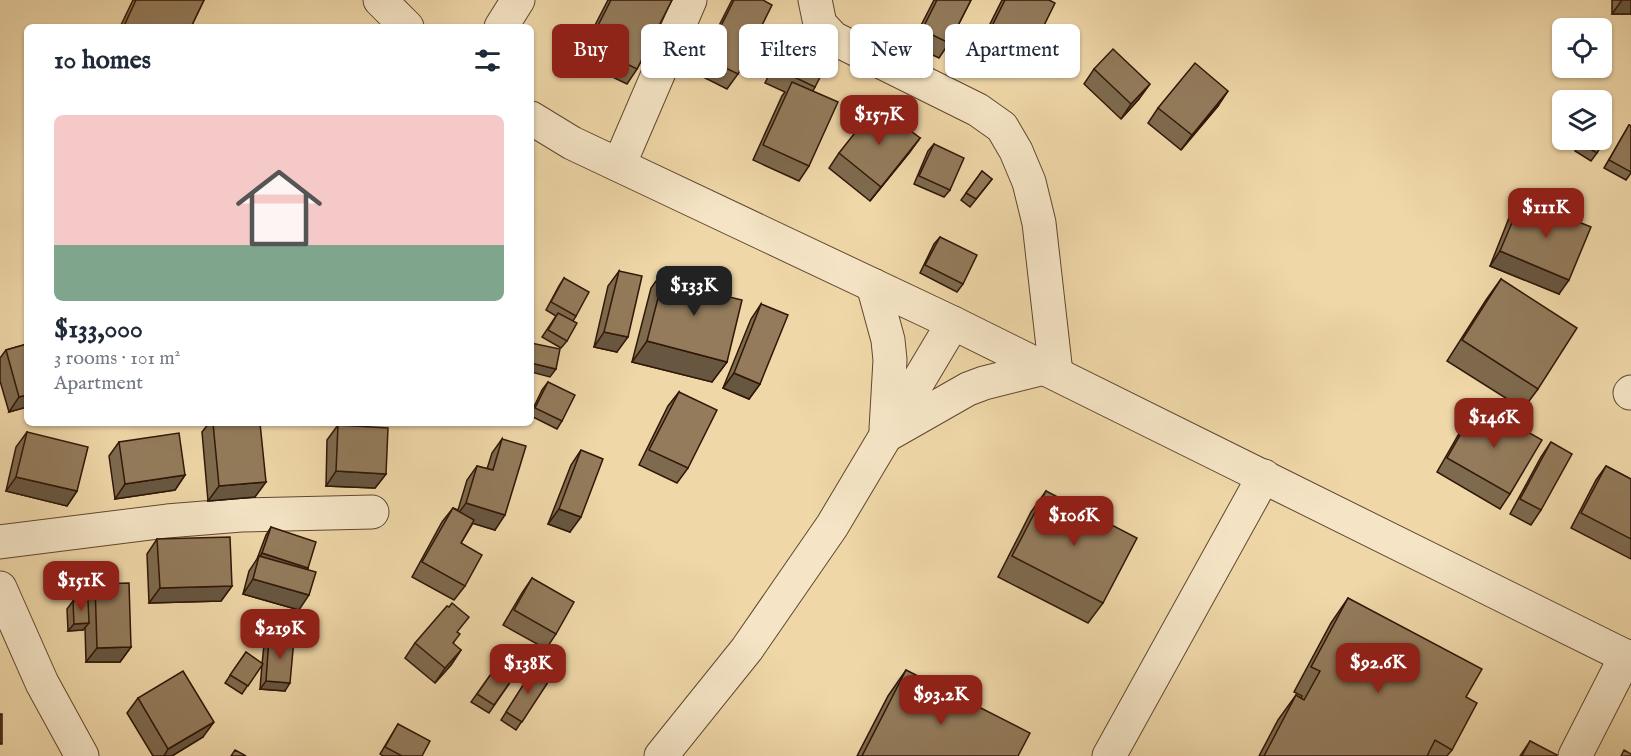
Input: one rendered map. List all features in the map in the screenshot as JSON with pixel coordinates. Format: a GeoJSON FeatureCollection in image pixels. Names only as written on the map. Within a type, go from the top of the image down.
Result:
{"type":"FeatureCollection","features":[{"type":"Feature","properties":{"kind":"street"},"geometry":{"type":"LineString","coordinates":[[380,0],[404,24]]}},
{"type":"Feature","properties":{"kind":"street"},"geometry":{"type":"LineString","coordinates":[[503,24],[518,0]]}},
{"type":"Feature","properties":{"kind":"street"},"geometry":{"type":"LineString","coordinates":[[619,165],[690,0]]}},
{"type":"Feature","properties":{"kind":"street"},"geometry":{"type":"LineString","coordinates":[[815,0],[820,24],[833,38],[978,110],[1002,127],[1016,151],[1029,183],[1039,223],[1055,373]]}},
{"type":"Feature","properties":{"kind":"street"},"geometry":{"type":"LineString","coordinates":[[534,120],[572,143],[953,323],[1629,657],[1575,756]]}},
{"type":"Feature","properties":{"kind":"street"},"geometry":{"type":"LineString","coordinates":[[873,285],[888,340],[890,360],[885,437]]}},
{"type":"Feature","properties":{"kind":"street"},"geometry":{"type":"LineString","coordinates":[[661,756],[747,649],[832,526],[953,323]]}},
{"type":"Feature","properties":{"kind":"street"},"geometry":{"type":"LineString","coordinates":[[885,437],[968,389],[984,383],[1055,373]]}},
{"type":"Feature","properties":{"kind":"street"},"geometry":{"type":"LineString","coordinates":[[1108,756],[1264,476]]}},
{"type":"Feature","properties":{"kind":"street"},"geometry":{"type":"LineString","coordinates":[[0,542],[167,521],[241,515],[372,512]]}},
{"type":"Feature","properties":{"kind":"street"},"geometry":{"type":"LineString","coordinates":[[0,588],[42,682],[82,756]]}},
{"type":"Feature","properties":{"kind":"building"},"geometry":{"type":"Polygon","coordinates":[[[136,0],[204,0],[192,24],[125,24],[136,0]]]}},
{"type":"Feature","properties":{"kind":"building"},"geometry":{"type":"Polygon","coordinates":[[[611,0],[672,0],[660,24],[641,24],[641,61],[637,69],[629,65],[629,24],[599,24],[611,0]]]}},
{"type":"Feature","properties":{"kind":"building"},"geometry":{"type":"Polygon","coordinates":[[[734,0],[763,0],[772,5],[763,24],[739,24],[738,74],[727,69],[727,24],[722,24],[734,0]]]}},
{"type":"Feature","properties":{"kind":"building"},"geometry":{"type":"Polygon","coordinates":[[[937,0],[971,0],[959,24],[945,24],[945,41],[933,35],[933,24],[925,24],[937,0]]]}},
{"type":"Feature","properties":{"kind":"building"},"geometry":{"type":"Polygon","coordinates":[[[1005,0],[1049,0],[1055,3],[1045,24],[993,24],[1005,0]]]}},
{"type":"Feature","properties":{"kind":"building"},"geometry":{"type":"Polygon","coordinates":[[[1113,49],[1150,84],[1131,104],[1094,69],[1113,49]]]}},
{"type":"Feature","properties":{"kind":"building"},"geometry":{"type":"Polygon","coordinates":[[[1195,63],[1228,91],[1192,135],[1158,108],[1195,63]]]}},
{"type":"Feature","properties":{"kind":"building"},"geometry":{"type":"Polygon","coordinates":[[[796,78],[820,78],[815,87],[796,78]]]}},
{"type":"Feature","properties":{"kind":"building"},"geometry":{"type":"Polygon","coordinates":[[[792,82],[838,102],[809,166],[763,145],[792,82]]]}},
{"type":"Feature","properties":{"kind":"building"},"geometry":{"type":"Polygon","coordinates":[[[877,105],[920,138],[881,187],[839,153],[877,105]]]}},
{"type":"Feature","properties":{"kind":"building"},"geometry":{"type":"Polygon","coordinates":[[[1629,125],[1631,126],[1631,172],[1609,160],[1629,125]]]}},
{"type":"Feature","properties":{"kind":"building"},"geometry":{"type":"Polygon","coordinates":[[[934,144],[964,158],[950,190],[919,176],[934,144]]]}},
{"type":"Feature","properties":{"kind":"building"},"geometry":{"type":"Polygon","coordinates":[[[982,171],[992,179],[976,199],[966,193],[982,171]]]}},
{"type":"Feature","properties":{"kind":"building"},"geometry":{"type":"Polygon","coordinates":[[[1522,199],[1591,227],[1569,280],[1500,251],[1522,199]]]}},
{"type":"Feature","properties":{"kind":"building"},"geometry":{"type":"Polygon","coordinates":[[[940,237],[977,255],[963,284],[925,265],[940,237]]]}},
{"type":"Feature","properties":{"kind":"building"},"geometry":{"type":"Polygon","coordinates":[[[666,267],[703,277],[700,290],[742,300],[727,362],[647,341],[666,267]]]}},
{"type":"Feature","properties":{"kind":"building"},"geometry":{"type":"Polygon","coordinates":[[[619,271],[642,276],[628,337],[604,332],[619,271]]]}},
{"type":"Feature","properties":{"kind":"building"},"geometry":{"type":"Polygon","coordinates":[[[564,278],[589,292],[576,316],[551,302],[564,278]]]}},
{"type":"Feature","properties":{"kind":"building"},"geometry":{"type":"Polygon","coordinates":[[[1501,279],[1577,328],[1538,389],[1462,340],[1501,279]]]}},
{"type":"Feature","properties":{"kind":"building"},"geometry":{"type":"Polygon","coordinates":[[[761,304],[788,315],[760,384],[734,373],[761,304]]]}},
{"type":"Feature","properties":{"kind":"building"},"geometry":{"type":"Polygon","coordinates":[[[558,313],[577,323],[567,341],[548,330],[558,313]]]}},
{"type":"Feature","properties":{"kind":"building"},"geometry":{"type":"Polygon","coordinates":[[[534,344],[560,349],[556,369],[534,364],[534,344]]]}},
{"type":"Feature","properties":{"kind":"building"},"geometry":{"type":"Polygon","coordinates":[[[24,345],[24,396],[19,397],[6,350],[24,345]]]}},
{"type":"Feature","properties":{"kind":"building"},"geometry":{"type":"Polygon","coordinates":[[[548,382],[575,395],[562,421],[535,408],[548,382]]]}},
{"type":"Feature","properties":{"kind":"building"},"geometry":{"type":"Polygon","coordinates":[[[679,392],[717,410],[688,468],[649,450],[679,392]]]}},
{"type":"Feature","properties":{"kind":"building"},"geometry":{"type":"Polygon","coordinates":[[[1478,404],[1542,440],[1510,494],[1447,458],[1478,404]]]}},
{"type":"Feature","properties":{"kind":"building"},"geometry":{"type":"Polygon","coordinates":[[[213,426],[260,426],[266,482],[219,486],[213,426]]]}},
{"type":"Feature","properties":{"kind":"building"},"geometry":{"type":"Polygon","coordinates":[[[338,426],[388,428],[386,474],[336,471],[338,426]]]}},
{"type":"Feature","properties":{"kind":"building"},"geometry":{"type":"Polygon","coordinates":[[[27,432],[88,447],[77,491],[16,477],[27,432]]]}},
{"type":"Feature","properties":{"kind":"building"},"geometry":{"type":"Polygon","coordinates":[[[179,433],[185,475],[125,484],[119,442],[179,433]]]}},
{"type":"Feature","properties":{"kind":"building"},"geometry":{"type":"Polygon","coordinates":[[[502,439],[526,446],[505,515],[466,503],[477,466],[493,470],[502,439]]]}},
{"type":"Feature","properties":{"kind":"building"},"geometry":{"type":"Polygon","coordinates":[[[1551,442],[1572,454],[1541,510],[1520,499],[1551,442]]]}},
{"type":"Feature","properties":{"kind":"building"},"geometry":{"type":"Polygon","coordinates":[[[581,450],[603,459],[581,517],[559,509],[581,450]]]}},
{"type":"Feature","properties":{"kind":"building"},"geometry":{"type":"Polygon","coordinates":[[[1606,466],[1631,479],[1631,539],[1581,513],[1606,466]]]}},
{"type":"Feature","properties":{"kind":"building"},"geometry":{"type":"Polygon","coordinates":[[[1046,491],[1137,538],[1103,603],[1012,556],[1046,491]]]}},
{"type":"Feature","properties":{"kind":"building"},"geometry":{"type":"Polygon","coordinates":[[[453,508],[474,520],[461,543],[482,555],[465,586],[422,562],[453,508]]]}},
{"type":"Feature","properties":{"kind":"building"},"geometry":{"type":"Polygon","coordinates":[[[271,527],[316,542],[308,568],[262,553],[271,527]]]}},
{"type":"Feature","properties":{"kind":"building"},"geometry":{"type":"Polygon","coordinates":[[[230,537],[232,586],[160,588],[157,539],[230,537]]]}},
{"type":"Feature","properties":{"kind":"building"},"geometry":{"type":"Polygon","coordinates":[[[259,556],[316,572],[309,595],[253,579],[259,556]]]}},
{"type":"Feature","properties":{"kind":"building"},"geometry":{"type":"Polygon","coordinates":[[[532,578],[574,602],[556,634],[514,610],[532,578]]]}},
{"type":"Feature","properties":{"kind":"building"},"geometry":{"type":"Polygon","coordinates":[[[129,583],[131,647],[97,648],[95,584],[129,583]]]}},
{"type":"Feature","properties":{"kind":"building"},"geometry":{"type":"Polygon","coordinates":[[[1348,598],[1482,669],[1466,697],[1477,703],[1452,750],[1435,740],[1427,756],[1264,756],[1296,695],[1304,700],[1320,671],[1311,667],[1348,598]]]}},
{"type":"Feature","properties":{"kind":"building"},"geometry":{"type":"Polygon","coordinates":[[[73,601],[88,601],[89,623],[74,624],[73,601]]]}},
{"type":"Feature","properties":{"kind":"building"},"geometry":{"type":"Polygon","coordinates":[[[452,603],[469,617],[457,632],[460,634],[453,643],[461,650],[445,668],[415,643],[452,603]]]}},
{"type":"Feature","properties":{"kind":"building"},"geometry":{"type":"Polygon","coordinates":[[[269,637],[294,639],[290,683],[266,681],[269,637]]]}},
{"type":"Feature","properties":{"kind":"building"},"geometry":{"type":"Polygon","coordinates":[[[508,650],[524,662],[494,705],[477,694],[508,650]]]}},
{"type":"Feature","properties":{"kind":"building"},"geometry":{"type":"Polygon","coordinates":[[[246,652],[263,664],[248,686],[230,675],[246,652]]]}},
{"type":"Feature","properties":{"kind":"building"},"geometry":{"type":"Polygon","coordinates":[[[534,668],[550,679],[522,722],[506,712],[534,668]]]}},
{"type":"Feature","properties":{"kind":"building"},"geometry":{"type":"Polygon","coordinates":[[[906,670],[1030,733],[1018,756],[862,756],[906,670]]]}},
{"type":"Feature","properties":{"kind":"building"},"geometry":{"type":"Polygon","coordinates":[[[183,671],[214,722],[168,749],[138,698],[183,671]]]}},
{"type":"Feature","properties":{"kind":"building"},"geometry":{"type":"Polygon","coordinates":[[[0,714],[2,714],[2,744],[0,744],[0,714]]]}},
{"type":"Feature","properties":{"kind":"building"},"geometry":{"type":"Polygon","coordinates":[[[398,724],[430,741],[422,756],[402,756],[385,747],[398,724]]]}},
{"type":"Feature","properties":{"kind":"building"},"geometry":{"type":"Polygon","coordinates":[[[1530,741],[1557,755],[1522,756],[1530,741]]]}},
{"type":"Feature","properties":{"kind":"building"},"geometry":{"type":"Polygon","coordinates":[[[235,750],[246,756],[231,756],[235,750]]]}},
{"type":"Feature","properties":{"kind":"building"},"geometry":{"type":"Polygon","coordinates":[[[1624,750],[1631,754],[1631,756],[1621,756],[1624,750]]]}}]}
